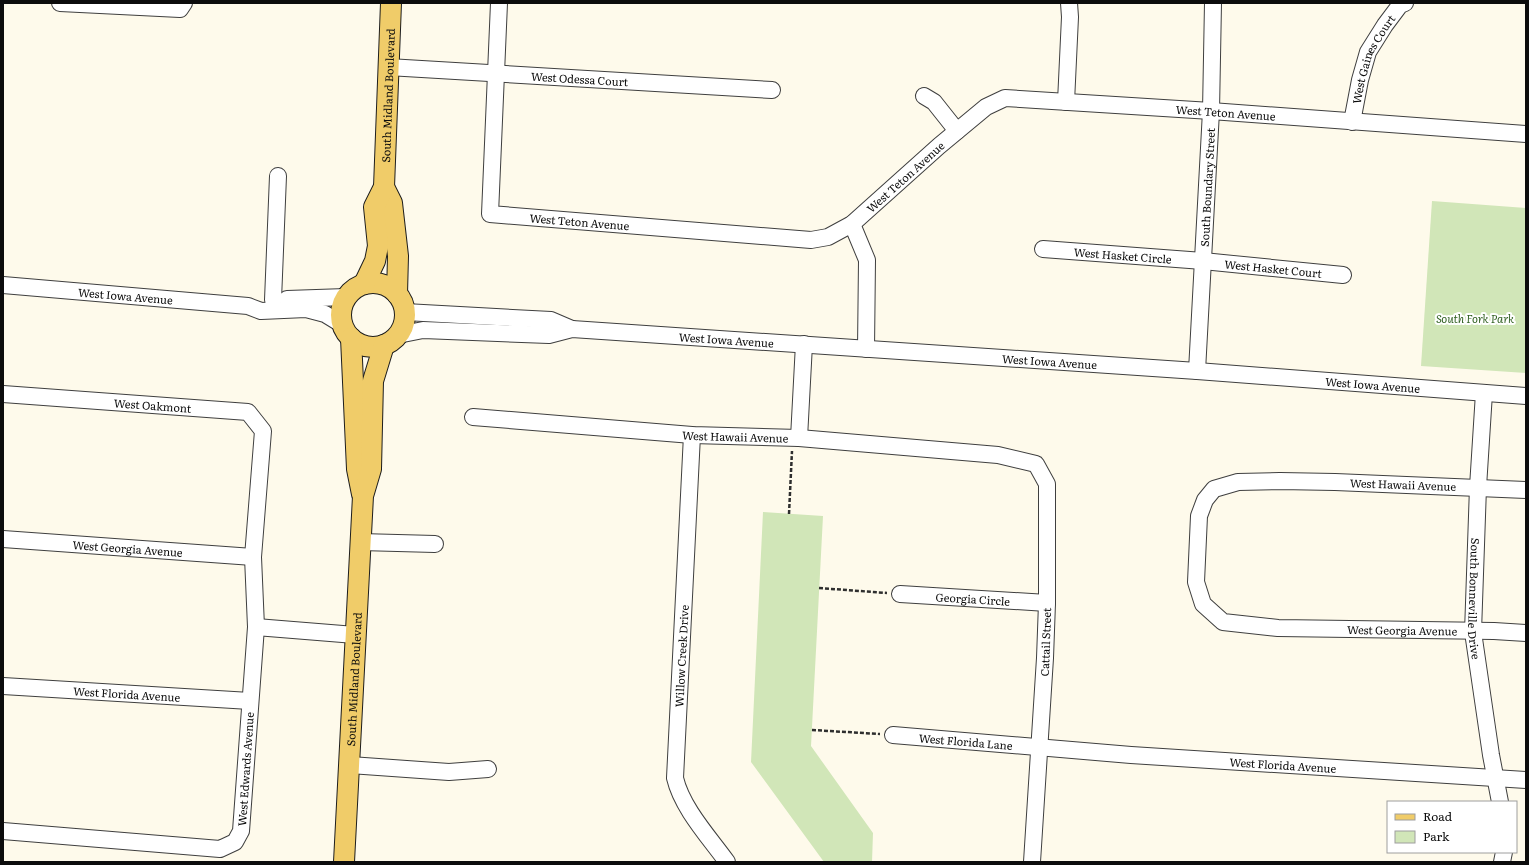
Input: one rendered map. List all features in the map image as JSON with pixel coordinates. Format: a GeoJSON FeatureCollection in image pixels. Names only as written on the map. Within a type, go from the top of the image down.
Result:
{"type":"FeatureCollection","features":[{"type":"Feature","properties":{"kind":"main road","name":"South Midland Boulevard"},"geometry":{"type":"LineString","coordinates":[[364,284],[375,261],[377,253],[378,246],[374,207],[384,187],[391,3]]}},
{"type":"Feature","properties":{"kind":"main road","name":"South Midland Boulevard"},"geometry":{"type":"LineString","coordinates":[[384,187],[392,203],[398,256],[401,303]]}},
{"type":"Feature","properties":{"kind":"main road"},"geometry":{"type":"LineString","coordinates":[[375,283],[385,285],[393,290],[401,303],[403,326],[391,340],[371,347],[360,344],[347,331],[341,318],[342,307],[346,297],[354,289],[364,284],[375,283]]}},
{"type":"Feature","properties":{"kind":"main road","name":"South Midland Boulevard"},"geometry":{"type":"LineString","coordinates":[[347,331],[357,469],[363,496]]}},
{"type":"Feature","properties":{"kind":"main road","name":"South Midland Boulevard"},"geometry":{"type":"LineString","coordinates":[[344,862],[363,496],[371,469],[373,381],[391,340]]}},
{"type":"Feature","properties":{"kind":"street"},"geometry":{"type":"LineString","coordinates":[[60,3],[180,9],[184,3]]}},
{"type":"Feature","properties":{"kind":"street","name":"West Teton Avenue"},"geometry":{"type":"LineString","coordinates":[[499,3],[490,214],[811,240],[828,236],[852,224],[986,107],[1005,98],[1211,111],[1526,134]]}},
{"type":"Feature","properties":{"kind":"street"},"geometry":{"type":"LineString","coordinates":[[1066,102],[1070,17],[1068,3]]}},
{"type":"Feature","properties":{"kind":"street","name":"South Boundary Street"},"geometry":{"type":"LineString","coordinates":[[1197,371],[1211,111],[1213,3]]}},
{"type":"Feature","properties":{"kind":"street","name":"West Gaines Court"},"geometry":{"type":"LineString","coordinates":[[1352,122],[1360,80],[1368,52],[1396,10],[1405,3]]}},
{"type":"Feature","properties":{"kind":"street","name":"West Odessa Court"},"geometry":{"type":"LineString","coordinates":[[388,68],[772,90]]}},
{"type":"Feature","properties":{"kind":"street"},"geometry":{"type":"LineString","coordinates":[[924,96],[934,102],[957,131]]}},
{"type":"Feature","properties":{"kind":"street"},"geometry":{"type":"LineString","coordinates":[[273,300],[278,176]]}},
{"type":"Feature","properties":{"kind":"street"},"geometry":{"type":"LineString","coordinates":[[852,224],[867,260],[866,349]]}},
{"type":"Feature","properties":{"kind":"street","name":"West Hasket Circle"},"geometry":{"type":"LineString","coordinates":[[1043,250],[1203,262]]}},
{"type":"Feature","properties":{"kind":"street","name":"West Hasket Court"},"geometry":{"type":"LineString","coordinates":[[1203,262],[1343,275]]}},
{"type":"Feature","properties":{"kind":"street","name":"West Iowa Avenue"},"geometry":{"type":"LineString","coordinates":[[3,285],[248,306],[261,311],[306,310],[325,314],[347,331]]}},
{"type":"Feature","properties":{"kind":"street","name":"West Iowa Avenue"},"geometry":{"type":"LineString","coordinates":[[248,306],[261,300],[346,297]]}},
{"type":"Feature","properties":{"kind":"street","name":"West Iowa Avenue"},"geometry":{"type":"LineString","coordinates":[[401,303],[551,320],[572,329]]}},
{"type":"Feature","properties":{"kind":"street","name":"West Iowa Avenue"},"geometry":{"type":"LineString","coordinates":[[391,340],[423,330],[549,335],[572,329],[1197,371],[1526,396]]}},
{"type":"Feature","properties":{"kind":"street"},"geometry":{"type":"LineString","coordinates":[[796,438],[804,344]]}},
{"type":"Feature","properties":{"kind":"street","name":"South Bonneville Drive"},"geometry":{"type":"LineString","coordinates":[[1484,393],[1472,611],[1473,632],[1500,801]]}},
{"type":"Feature","properties":{"kind":"street","name":"West Oakmont"},"geometry":{"type":"LineString","coordinates":[[3,394],[248,412],[263,432],[262,460]]}},
{"type":"Feature","properties":{"kind":"street","name":"West Hawaii Avenue"},"geometry":{"type":"LineString","coordinates":[[473,417],[692,435],[796,438],[998,455]]}},
{"type":"Feature","properties":{"kind":"street","name":"Willow Creek Drive"},"geometry":{"type":"LineString","coordinates":[[692,435],[675,778],[678,791],[727,862]]}},
{"type":"Feature","properties":{"kind":"street","name":"Cattail Street"},"geometry":{"type":"LineString","coordinates":[[998,455],[1036,464],[1046,484],[1047,603],[1040,748],[1032,862]]}},
{"type":"Feature","properties":{"kind":"street","name":"West Edwards Avenue"},"geometry":{"type":"LineString","coordinates":[[3,831],[220,849],[235,842],[241,831],[256,627],[252,557],[262,460]]}},
{"type":"Feature","properties":{"kind":"street","name":"West Hawaii Avenue"},"geometry":{"type":"LineString","coordinates":[[1278,628],[1223,622],[1202,604],[1196,582],[1199,516],[1205,500],[1214,489],[1238,482],[1280,480],[1526,490]]}},
{"type":"Feature","properties":{"kind":"street","name":"West Georgia Avenue"},"geometry":{"type":"LineString","coordinates":[[3,539],[252,557]]}},
{"type":"Feature","properties":{"kind":"street"},"geometry":{"type":"LineString","coordinates":[[360,542],[435,544]]}},
{"type":"Feature","properties":{"kind":"street","name":"Georgia Circle"},"geometry":{"type":"LineString","coordinates":[[900,594],[1047,603]]}},
{"type":"Feature","properties":{"kind":"street"},"geometry":{"type":"LineString","coordinates":[[256,627],[355,635]]}},
{"type":"Feature","properties":{"kind":"street","name":"West Georgia Avenue"},"geometry":{"type":"LineString","coordinates":[[1278,628],[1526,633]]}},
{"type":"Feature","properties":{"kind":"street","name":"West Florida Avenue"},"geometry":{"type":"LineString","coordinates":[[3,686],[250,701]]}},
{"type":"Feature","properties":{"kind":"street","name":"West Florida Lane"},"geometry":{"type":"LineString","coordinates":[[893,735],[1040,748]]}},
{"type":"Feature","properties":{"kind":"street","name":"West Florida Avenue"},"geometry":{"type":"LineString","coordinates":[[1040,748],[1526,780]]}},
{"type":"Feature","properties":{"kind":"street"},"geometry":{"type":"LineString","coordinates":[[350,766],[449,772],[488,769]]}},
{"type":"Feature","properties":{"kind":"path"},"geometry":{"type":"LineString","coordinates":[[789,514],[796,438]]}},
{"type":"Feature","properties":{"kind":"path"},"geometry":{"type":"LineString","coordinates":[[819,588],[900,594]]}},
{"type":"Feature","properties":{"kind":"path"},"geometry":{"type":"LineString","coordinates":[[812,730],[893,735]]}},
{"type":"Feature","properties":{"kind":"green space","name":"South Fork Park"},"geometry":{"type":"Polygon","coordinates":[[[1432,201],[1526,208],[1526,373],[1421,366],[1432,201]]]}},
{"type":"Feature","properties":{"kind":"green space"},"geometry":{"type":"Polygon","coordinates":[[[763,512],[823,516],[811,746],[873,833],[872,862],[824,862],[751,762],[763,512]]]}}]}
